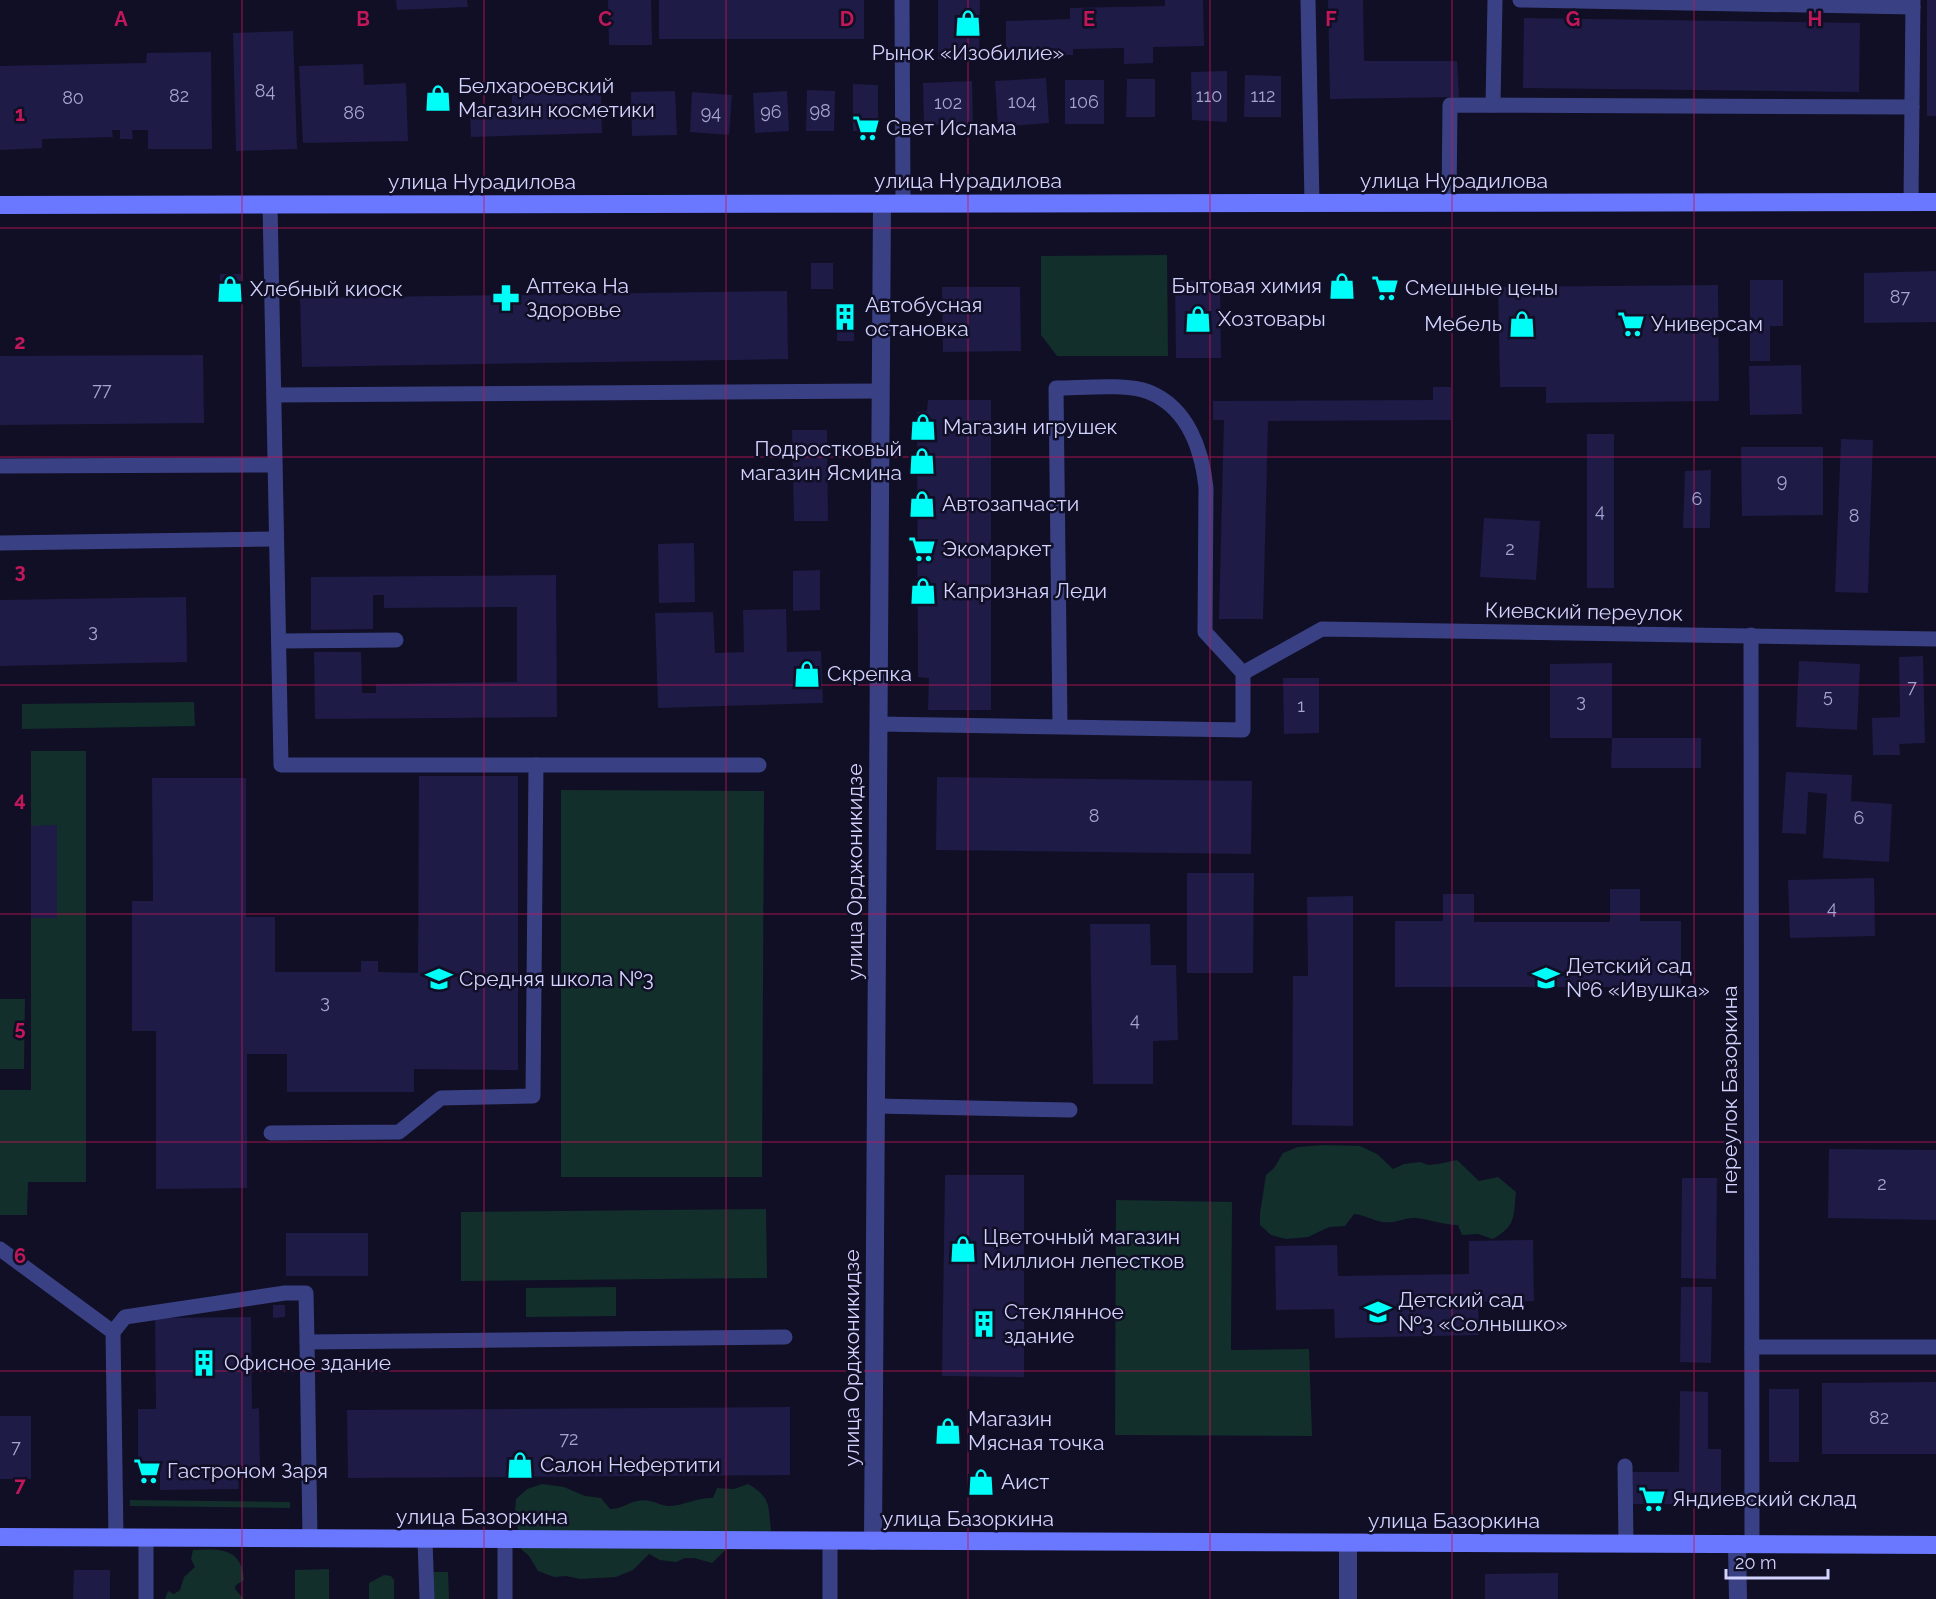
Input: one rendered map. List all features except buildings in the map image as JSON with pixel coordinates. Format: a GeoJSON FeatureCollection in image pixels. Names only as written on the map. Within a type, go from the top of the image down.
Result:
{"type":"FeatureCollection","features":[{"type":"Feature","properties":{"kind":"street","name":"улица Нурадилова"},"geometry":{"type":"LineString","coordinates":[[0,205],[1936,202]]}},
{"type":"Feature","properties":{"kind":"street","name":"улица Орджоникидзе"},"geometry":{"type":"LineString","coordinates":[[873,1541],[882,204]]}},
{"type":"Feature","properties":{"kind":"street","name":"улица Базоркина"},"geometry":{"type":"LineString","coordinates":[[0,1537],[1936,1545]]}},
{"type":"Feature","properties":{"kind":"street"},"geometry":{"type":"LineString","coordinates":[[1348,1543],[1348,1599]]}},
{"type":"Feature","properties":{"kind":"street"},"geometry":{"type":"LineString","coordinates":[[1738,1599],[1744,1544]]}},
{"type":"Feature","properties":{"kind":"lane"},"geometry":{"type":"LineString","coordinates":[[902,0],[903,204]]}},
{"type":"Feature","properties":{"kind":"lane"},"geometry":{"type":"LineString","coordinates":[[1308,0],[1312,203]]}},
{"type":"Feature","properties":{"kind":"lane"},"geometry":{"type":"LineString","coordinates":[[1493,105],[1495,0]]}},
{"type":"Feature","properties":{"kind":"lane"},"geometry":{"type":"LineString","coordinates":[[1520,0],[1913,4],[1911,202]]}},
{"type":"Feature","properties":{"kind":"lane"},"geometry":{"type":"LineString","coordinates":[[1449,203],[1450,105],[1912,107]]}},
{"type":"Feature","properties":{"kind":"lane"},"geometry":{"type":"LineString","coordinates":[[270,204],[281,765],[759,765]]}},
{"type":"Feature","properties":{"kind":"lane"},"geometry":{"type":"LineString","coordinates":[[878,724],[1243,730],[1243,673],[1205,632],[1206,488],[1204,465],[1184,420],[1166,402],[1149,392],[1128,388],[1056,388],[1060,726]]}},
{"type":"Feature","properties":{"kind":"lane"},"geometry":{"type":"LineString","coordinates":[[274,395],[880,391]]}},
{"type":"Feature","properties":{"kind":"lane"},"geometry":{"type":"LineString","coordinates":[[0,466],[275,465]]}},
{"type":"Feature","properties":{"kind":"lane"},"geometry":{"type":"LineString","coordinates":[[0,543],[276,539]]}},
{"type":"Feature","properties":{"kind":"lane","name":"Киевский переулок"},"geometry":{"type":"LineString","coordinates":[[1243,673],[1322,629],[1936,639]]}},
{"type":"Feature","properties":{"kind":"lane","name":"переулок Базоркина"},"geometry":{"type":"LineString","coordinates":[[1744,1544],[1752,1347],[1751,635]]}},
{"type":"Feature","properties":{"kind":"lane"},"geometry":{"type":"LineString","coordinates":[[279,641],[396,640]]}},
{"type":"Feature","properties":{"kind":"lane"},"geometry":{"type":"LineString","coordinates":[[271,1133],[399,1132],[441,1098],[533,1096],[536,765]]}},
{"type":"Feature","properties":{"kind":"lane"},"geometry":{"type":"LineString","coordinates":[[876,1106],[1070,1110]]}},
{"type":"Feature","properties":{"kind":"lane"},"geometry":{"type":"LineString","coordinates":[[0,1249],[113,1332]]}},
{"type":"Feature","properties":{"kind":"lane"},"geometry":{"type":"LineString","coordinates":[[116,1537],[113,1332],[125,1317],[285,1293],[306,1293],[310,1539]]}},
{"type":"Feature","properties":{"kind":"lane"},"geometry":{"type":"LineString","coordinates":[[307,1342],[785,1337]]}},
{"type":"Feature","properties":{"kind":"lane"},"geometry":{"type":"LineString","coordinates":[[1752,1347],[1936,1347]]}},
{"type":"Feature","properties":{"kind":"lane"},"geometry":{"type":"LineString","coordinates":[[1626,1466],[1626,1544]]}},
{"type":"Feature","properties":{"kind":"lane"},"geometry":{"type":"LineString","coordinates":[[146,1537],[146,1599]]}},
{"type":"Feature","properties":{"kind":"lane"},"geometry":{"type":"LineString","coordinates":[[425,1540],[426,1599]]}},
{"type":"Feature","properties":{"kind":"lane"},"geometry":{"type":"LineString","coordinates":[[505,1540],[505,1599]]}},
{"type":"Feature","properties":{"kind":"lane"},"geometry":{"type":"LineString","coordinates":[[830,1541],[830,1599]]}},
{"type":"Feature","properties":{"kind":"green space"},"geometry":{"type":"Polygon","coordinates":[[[1167,255],[1168,356],[1057,356],[1041,335],[1041,256],[1167,255]]]}},
{"type":"Feature","properties":{"kind":"green space"},"geometry":{"type":"Polygon","coordinates":[[[194,702],[195,726],[22,729],[22,704],[194,702]]]}},
{"type":"Feature","properties":{"kind":"green space"},"geometry":{"type":"Polygon","coordinates":[[[31,751],[86,751],[86,1182],[28,1182],[27,1215],[0,1215],[0,1090],[31,1090],[31,751]]]}},
{"type":"Feature","properties":{"kind":"green space"},"geometry":{"type":"Polygon","coordinates":[[[561,790],[764,791],[762,1177],[561,1177],[561,790]]]}},
{"type":"Feature","properties":{"kind":"green space"},"geometry":{"type":"Polygon","coordinates":[[[0,999],[25,999],[24,1069],[0,1069],[0,999]]]}},
{"type":"Feature","properties":{"kind":"green space"},"geometry":{"type":"Polygon","coordinates":[[[1360,1146],[1377,1154],[1393,1169],[1404,1164],[1420,1162],[1429,1165],[1457,1160],[1479,1181],[1498,1177],[1516,1192],[1514,1214],[1510,1225],[1493,1239],[1478,1234],[1462,1235],[1458,1225],[1415,1218],[1382,1222],[1354,1214],[1345,1226],[1329,1227],[1308,1237],[1286,1239],[1271,1235],[1260,1225],[1266,1175],[1274,1168],[1283,1153],[1298,1147],[1360,1146]]]}},
{"type":"Feature","properties":{"kind":"green space"},"geometry":{"type":"Polygon","coordinates":[[[1116,1200],[1232,1202],[1231,1350],[1309,1349],[1312,1436],[1115,1435],[1116,1200]]]}},
{"type":"Feature","properties":{"kind":"green space"},"geometry":{"type":"Polygon","coordinates":[[[766,1209],[767,1278],[461,1281],[461,1212],[766,1209]]]}},
{"type":"Feature","properties":{"kind":"green space"},"geometry":{"type":"Polygon","coordinates":[[[616,1287],[616,1316],[526,1317],[526,1288],[616,1287]]]}},
{"type":"Feature","properties":{"kind":"green space"},"geometry":{"type":"Polygon","coordinates":[[[542,1484],[564,1487],[585,1496],[601,1498],[610,1509],[642,1500],[666,1506],[676,1505],[713,1498],[717,1488],[734,1489],[748,1484],[761,1493],[767,1502],[771,1530],[761,1540],[735,1541],[712,1563],[694,1558],[685,1558],[676,1562],[660,1560],[649,1554],[633,1570],[616,1577],[580,1579],[566,1576],[554,1577],[538,1571],[529,1556],[521,1549],[515,1511],[516,1499],[527,1489],[542,1484]]]}},
{"type":"Feature","properties":{"kind":"green space"},"geometry":{"type":"Polygon","coordinates":[[[130,1500],[290,1502],[290,1508],[130,1506],[130,1500]]]}},
{"type":"Feature","properties":{"kind":"green space"},"geometry":{"type":"Polygon","coordinates":[[[193,1550],[220,1550],[234,1556],[239,1561],[244,1580],[236,1585],[235,1589],[244,1599],[165,1599],[168,1591],[174,1594],[180,1590],[184,1577],[195,1567],[191,1559],[193,1550]]]}},
{"type":"Feature","properties":{"kind":"green space"},"geometry":{"type":"Polygon","coordinates":[[[329,1569],[329,1599],[295,1599],[295,1570],[329,1569]]]}},
{"type":"Feature","properties":{"kind":"green space"},"geometry":{"type":"Polygon","coordinates":[[[433,1572],[448,1572],[449,1599],[433,1599],[433,1572]]]}},
{"type":"Feature","properties":{"kind":"green space"},"geometry":{"type":"Polygon","coordinates":[[[384,1575],[391,1576],[394,1580],[394,1599],[369,1599],[369,1583],[384,1575]]]}},
{"type":"Feature","properties":{"kind":"place","name":"Рынок «Изобилие»"},"geometry":{"type":"Point","coordinates":[968,23]}},
{"type":"Feature","properties":{"kind":"place","name":"Белхароевский Магазин косметики"},"geometry":{"type":"Point","coordinates":[438,98]}},
{"type":"Feature","properties":{"kind":"place","name":"Свет Ислама"},"geometry":{"type":"Point","coordinates":[866,128]}},
{"type":"Feature","properties":{"kind":"place","name":"Бытовая химия"},"geometry":{"type":"Point","coordinates":[1342,286]}},
{"type":"Feature","properties":{"kind":"place","name":"Смешные цены"},"geometry":{"type":"Point","coordinates":[1385,288]}},
{"type":"Feature","properties":{"kind":"place","name":"Хлебный киоск"},"geometry":{"type":"Point","coordinates":[230,289]}},
{"type":"Feature","properties":{"kind":"place","name":"Аптека На Здоровье"},"geometry":{"type":"Point","coordinates":[506,298]}},
{"type":"Feature","properties":{"kind":"place","name":"Автобусная остановка"},"geometry":{"type":"Point","coordinates":[845,317]}},
{"type":"Feature","properties":{"kind":"place","name":"Хозтовары"},"geometry":{"type":"Point","coordinates":[1198,319]}},
{"type":"Feature","properties":{"kind":"place","name":"Мебель"},"geometry":{"type":"Point","coordinates":[1522,324]}},
{"type":"Feature","properties":{"kind":"place","name":"Универсам"},"geometry":{"type":"Point","coordinates":[1631,324]}},
{"type":"Feature","properties":{"kind":"place","name":"Магазин игрушек"},"geometry":{"type":"Point","coordinates":[923,427]}},
{"type":"Feature","properties":{"kind":"place","name":"Подростковый магазин Ясмина"},"geometry":{"type":"Point","coordinates":[922,461]}},
{"type":"Feature","properties":{"kind":"place","name":"Автозапчасти"},"geometry":{"type":"Point","coordinates":[922,504]}},
{"type":"Feature","properties":{"kind":"place","name":"Экомаркет"},"geometry":{"type":"Point","coordinates":[922,549]}},
{"type":"Feature","properties":{"kind":"place","name":"Капризная Леди"},"geometry":{"type":"Point","coordinates":[923,591]}},
{"type":"Feature","properties":{"kind":"place","name":"Скрепка"},"geometry":{"type":"Point","coordinates":[807,674]}},
{"type":"Feature","properties":{"kind":"place","name":"Детский сад №6 «Ивушка»"},"geometry":{"type":"Point","coordinates":[1546,978]}},
{"type":"Feature","properties":{"kind":"place","name":"Средняя школа №3"},"geometry":{"type":"Point","coordinates":[439,979]}},
{"type":"Feature","properties":{"kind":"place","name":"Цветочный магазин Миллион лепестков"},"geometry":{"type":"Point","coordinates":[963,1249]}},
{"type":"Feature","properties":{"kind":"place","name":"Детский сад №3 «Солнышко»"},"geometry":{"type":"Point","coordinates":[1378,1312]}},
{"type":"Feature","properties":{"kind":"place","name":"Стеклянное здание"},"geometry":{"type":"Point","coordinates":[984,1324]}},
{"type":"Feature","properties":{"kind":"place","name":"Офисное здание"},"geometry":{"type":"Point","coordinates":[204,1363]}},
{"type":"Feature","properties":{"kind":"place","name":"Магазин Мясная точка"},"geometry":{"type":"Point","coordinates":[948,1431]}},
{"type":"Feature","properties":{"kind":"place","name":"Салон Нефертити"},"geometry":{"type":"Point","coordinates":[520,1465]}},
{"type":"Feature","properties":{"kind":"place","name":"Гастроном Заря"},"geometry":{"type":"Point","coordinates":[147,1471]}},
{"type":"Feature","properties":{"kind":"place","name":"Аист"},"geometry":{"type":"Point","coordinates":[981,1482]}},
{"type":"Feature","properties":{"kind":"place","name":"Яндиевский склад"},"geometry":{"type":"Point","coordinates":[1652,1499]}}]}
